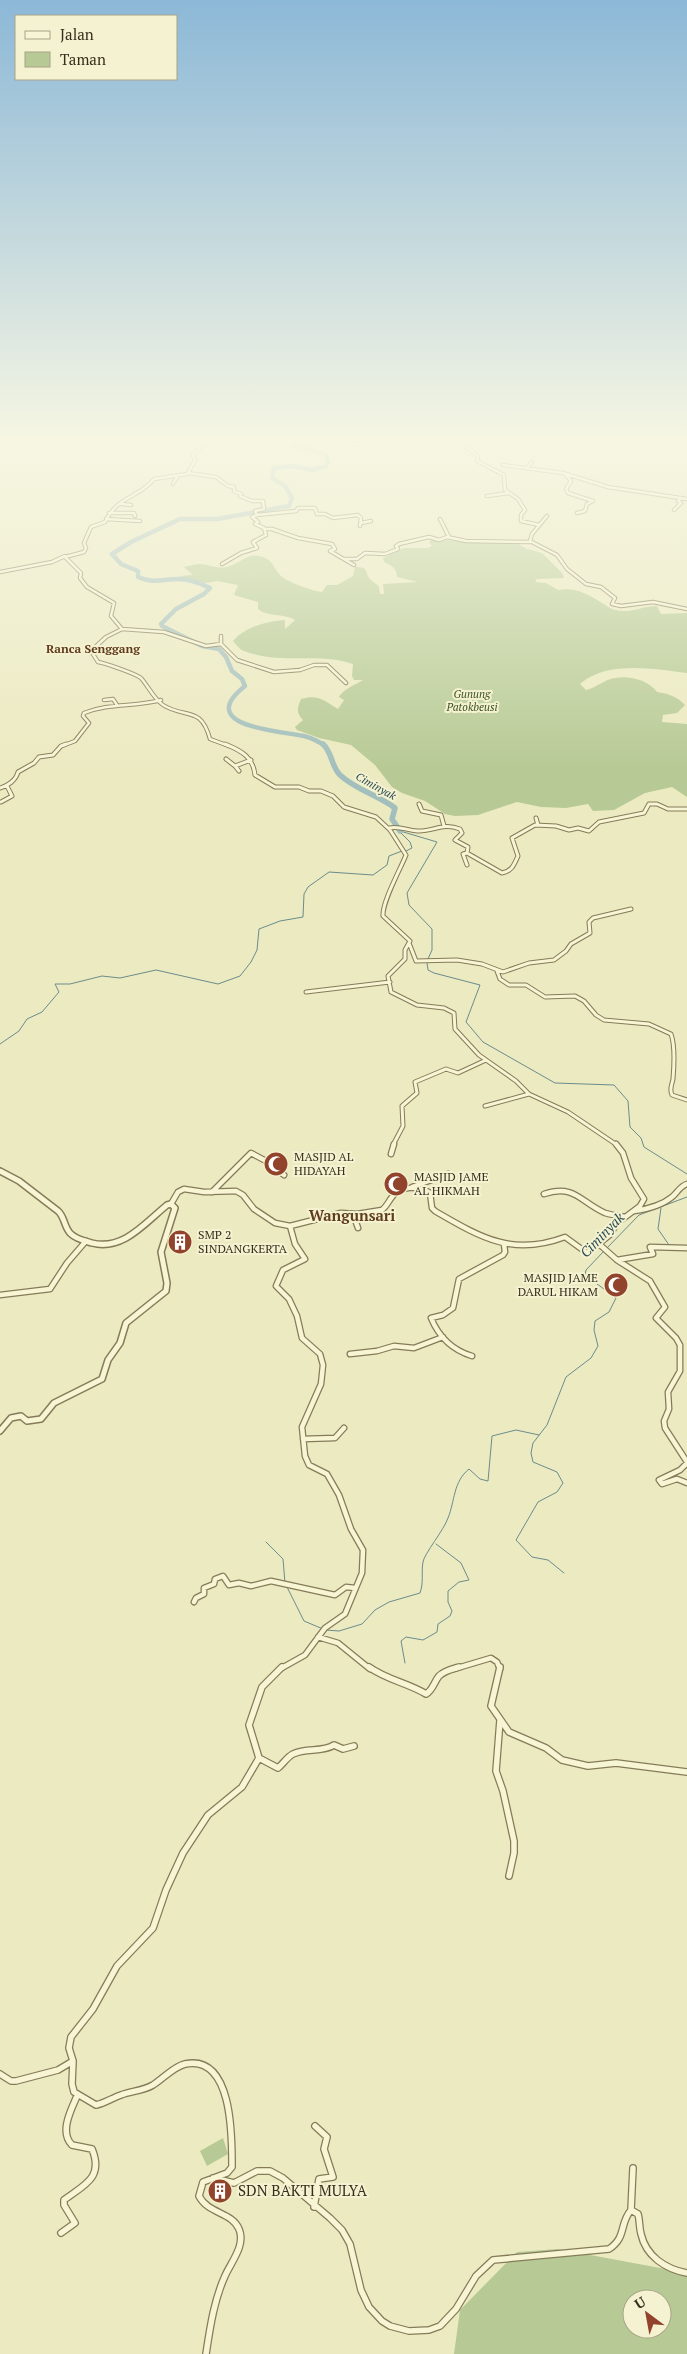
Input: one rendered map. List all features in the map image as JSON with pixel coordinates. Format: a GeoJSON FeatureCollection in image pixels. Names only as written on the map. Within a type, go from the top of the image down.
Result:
{"type":"FeatureCollection","features":[{"type":"Feature","properties":{"kind":"street"},"geometry":{"type":"LineString","coordinates":[[0,572],[31,564],[54,562],[70,555],[84,552],[85,550]]}},
{"type":"Feature","properties":{"kind":"street"},"geometry":{"type":"LineString","coordinates":[[222,564],[241,553],[251,550]]}},
{"type":"Feature","properties":{"kind":"street"},"geometry":{"type":"LineString","coordinates":[[334,550],[330,552],[345,559],[359,559],[368,553],[387,554],[397,550]]}},
{"type":"Feature","properties":{"kind":"street"},"geometry":{"type":"LineString","coordinates":[[547,550],[557,555],[567,569],[586,584],[601,587],[611,593],[614,598],[612,603],[614,605],[624,607],[648,602],[664,602],[672,607],[687,609]]}},
{"type":"Feature","properties":{"kind":"street"},"geometry":{"type":"LineString","coordinates":[[70,555],[65,558],[82,572],[80,578],[87,587],[114,603],[111,616],[122,629]]}},
{"type":"Feature","properties":{"kind":"street"},"geometry":{"type":"LineString","coordinates":[[345,559],[347,563],[354,565]]}},
{"type":"Feature","properties":{"kind":"street"},"geometry":{"type":"LineString","coordinates":[[221,644],[209,647],[183,642],[154,630],[122,629],[98,643],[91,651],[98,662],[109,662],[120,670],[140,676],[165,706],[195,715],[207,728],[210,739],[235,749],[251,760],[255,775],[272,787],[322,791],[333,796],[344,807],[376,817],[390,828],[406,853],[382,908],[384,918],[409,939],[414,960],[424,962],[457,960],[482,964],[497,972],[505,972],[529,963],[554,960],[566,951],[571,944],[590,934],[589,922],[593,918],[631,909]]}},
{"type":"Feature","properties":{"kind":"street"},"geometry":{"type":"LineString","coordinates":[[221,636],[221,644],[232,656],[248,665],[276,672],[301,672],[314,664],[327,665],[346,684]]}},
{"type":"Feature","properties":{"kind":"street"},"geometry":{"type":"LineString","coordinates":[[104,700],[113,699],[117,705]]}},
{"type":"Feature","properties":{"kind":"street"},"geometry":{"type":"LineString","coordinates":[[0,788],[7,786],[17,776],[18,772],[34,763],[39,757],[53,755],[61,746],[75,741],[89,723],[83,716],[84,713],[108,704],[151,703],[161,700]]}},
{"type":"Feature","properties":{"kind":"street"},"geometry":{"type":"LineString","coordinates":[[226,759],[239,771]]}},
{"type":"Feature","properties":{"kind":"street"},"geometry":{"type":"LineString","coordinates":[[235,766],[251,760]]}},
{"type":"Feature","properties":{"kind":"street"},"geometry":{"type":"LineString","coordinates":[[1,802],[12,796],[7,786]]}},
{"type":"Feature","properties":{"kind":"street"},"geometry":{"type":"LineString","coordinates":[[420,804],[422,812],[430,815],[442,815],[444,826]]}},
{"type":"Feature","properties":{"kind":"street"},"geometry":{"type":"LineString","coordinates":[[467,853],[478,857],[494,871],[510,872],[518,856],[512,837],[538,825],[558,826],[569,830],[578,828],[589,831],[599,822],[644,813],[649,804],[657,804],[668,809],[687,809]]}},
{"type":"Feature","properties":{"kind":"street"},"geometry":{"type":"LineString","coordinates":[[536,818],[538,825]]}},
{"type":"Feature","properties":{"kind":"street"},"geometry":{"type":"LineString","coordinates":[[390,828],[397,826],[420,831],[451,825],[460,829],[462,834],[455,840],[468,847],[467,853],[463,854],[467,865]]}},
{"type":"Feature","properties":{"kind":"street"},"geometry":{"type":"LineString","coordinates":[[409,943],[405,950],[405,959],[388,976],[391,992],[413,1004],[444,1008],[454,1013],[454,1029],[475,1053],[516,1080],[529,1094],[568,1112],[619,1146],[629,1166],[630,1177],[643,1196],[640,1206],[616,1224],[611,1234],[600,1246],[587,1253],[565,1237],[543,1244],[504,1244],[481,1237],[432,1208],[429,1192],[410,1188]]}},
{"type":"Feature","properties":{"kind":"street"},"geometry":{"type":"LineString","coordinates":[[497,972],[500,979],[509,986],[526,985],[545,996],[575,996],[584,1001],[596,1015],[604,1020],[648,1024],[671,1034],[675,1048],[672,1056],[674,1069],[670,1091],[672,1095],[687,1100]]}},
{"type":"Feature","properties":{"kind":"street"},"geometry":{"type":"LineString","coordinates":[[306,992],[390,982]]}},
{"type":"Feature","properties":{"kind":"street"},"geometry":{"type":"LineString","coordinates":[[391,1154],[391,1146],[402,1132],[404,1117],[402,1106],[417,1093],[415,1082],[446,1069],[458,1073],[486,1060]]}},
{"type":"Feature","properties":{"kind":"street"},"geometry":{"type":"LineString","coordinates":[[485,1106],[529,1094]]}},
{"type":"Feature","properties":{"kind":"street"},"geometry":{"type":"LineString","coordinates":[[212,1192],[251,1153],[266,1161],[284,1175]]}},
{"type":"Feature","properties":{"kind":"street"},"geometry":{"type":"LineString","coordinates":[[0,1171],[19,1180],[58,1210],[64,1217],[68,1231],[86,1241],[107,1246],[113,1245],[129,1236],[166,1206],[172,1204],[178,1192],[182,1190],[238,1192],[244,1195],[254,1210],[272,1222],[290,1226],[330,1216],[370,1213],[385,1209],[394,1195],[448,1174]]}},
{"type":"Feature","properties":{"kind":"street"},"geometry":{"type":"LineString","coordinates":[[632,1211],[667,1202],[676,1195],[683,1184],[687,1184]]}},
{"type":"Feature","properties":{"kind":"street"},"geometry":{"type":"LineString","coordinates":[[544,1194],[560,1188],[568,1190],[600,1211],[625,1217]]}},
{"type":"Feature","properties":{"kind":"street"},"geometry":{"type":"LineString","coordinates":[[0,1431],[14,1416],[22,1416],[27,1421],[41,1419],[54,1403],[76,1390],[102,1379],[108,1360],[120,1343],[126,1323],[166,1291],[165,1273],[161,1256],[175,1208],[172,1204]]}},
{"type":"Feature","properties":{"kind":"street"},"geometry":{"type":"LineString","coordinates":[[354,1214],[358,1228]]}},
{"type":"Feature","properties":{"kind":"street"},"geometry":{"type":"LineString","coordinates":[[290,1226],[295,1244],[306,1259],[283,1270],[276,1286],[289,1299],[297,1316],[302,1338],[320,1354],[323,1369],[320,1389],[302,1427],[306,1459],[309,1465],[308,1471]]}},
{"type":"Feature","properties":{"kind":"street"},"geometry":{"type":"LineString","coordinates":[[0,1295],[42,1292],[50,1289],[67,1263],[86,1241]]}},
{"type":"Feature","properties":{"kind":"street"},"geometry":{"type":"LineString","coordinates":[[472,1356],[456,1351],[438,1332],[431,1318],[443,1316],[453,1308],[459,1279],[503,1255],[505,1252],[504,1244]]}},
{"type":"Feature","properties":{"kind":"street"},"geometry":{"type":"LineString","coordinates":[[600,1246],[653,1284],[664,1307],[656,1318],[676,1338],[680,1345],[680,1371],[669,1388],[669,1410],[664,1421],[665,1428],[687,1462],[680,1470],[659,1480],[662,1484],[677,1479],[687,1483]]}},
{"type":"Feature","properties":{"kind":"street"},"geometry":{"type":"LineString","coordinates":[[617,1260],[653,1254],[650,1247],[665,1246],[672,1250],[687,1248]]}},
{"type":"Feature","properties":{"kind":"street"},"geometry":{"type":"LineString","coordinates":[[350,1354],[377,1351],[394,1346],[414,1348],[443,1337]]}},
{"type":"Feature","properties":{"kind":"street"},"geometry":{"type":"LineString","coordinates":[[303,1439],[335,1438],[344,1428]]}},
{"type":"Feature","properties":{"kind":"street"},"geometry":{"type":"LineString","coordinates":[[206,2354],[222,2283],[237,2252],[240,2234],[234,2222],[212,2212],[200,2200],[202,2185],[208,2179],[229,2172],[232,2161],[225,2090],[216,2074],[206,2066],[195,2062],[176,2068],[150,2086],[120,2095],[98,2105],[77,2096],[72,2088],[74,2068],[69,2045],[73,2032],[92,2009],[108,1978],[153,1928],[166,1890],[183,1854],[208,1815],[242,1787],[252,1774],[259,1758],[250,1725],[260,1690],[284,1665],[305,1655],[321,1632],[345,1614],[364,1564],[364,1550],[343,1513],[342,1501],[327,1474],[309,1465]]}},
{"type":"Feature","properties":{"kind":"street"},"geometry":{"type":"LineString","coordinates":[[194,1602],[196,1598],[204,1594],[204,1588],[214,1584],[214,1578],[219,1576],[222,1576],[229,1585],[233,1586],[240,1583],[251,1586],[265,1581],[335,1595],[346,1587],[355,1588]]}},
{"type":"Feature","properties":{"kind":"street"},"geometry":{"type":"LineString","coordinates":[[321,1632],[371,1669],[426,1694],[429,1694],[446,1670],[484,1659],[494,1660],[499,1665],[500,1671],[491,1706],[500,1720],[514,1735],[546,1748],[562,1760],[588,1766],[616,1763],[687,1772]]}},
{"type":"Feature","properties":{"kind":"street"},"geometry":{"type":"LineString","coordinates":[[500,1720],[496,1771],[505,1797],[514,1841],[514,1853],[509,1876]]}},
{"type":"Feature","properties":{"kind":"street"},"geometry":{"type":"LineString","coordinates":[[259,1758],[278,1768],[282,1766],[286,1758],[294,1753],[308,1750],[327,1750],[334,1745],[343,1749],[354,1746]]}},
{"type":"Feature","properties":{"kind":"street"},"geometry":{"type":"LineString","coordinates":[[2,2074],[11,2081],[16,2081],[58,2070],[72,2061]]}},
{"type":"Feature","properties":{"kind":"street"},"geometry":{"type":"LineString","coordinates":[[61,2233],[75,2223],[64,2205],[64,2200],[93,2178],[95,2173],[92,2148],[72,2145],[67,2139],[67,2121],[77,2096]]}},
{"type":"Feature","properties":{"kind":"street"},"geometry":{"type":"LineString","coordinates":[[314,2207],[319,2179],[333,2177],[326,2164],[328,2159],[324,2145],[327,2137],[315,2126]]}},
{"type":"Feature","properties":{"kind":"street"},"geometry":{"type":"LineString","coordinates":[[213,2178],[234,2183],[260,2170],[268,2170],[281,2178],[345,2234],[357,2263],[363,2297],[376,2317],[386,2325],[408,2331],[428,2331],[444,2322],[460,2303],[480,2268],[493,2260],[609,2249],[621,2240],[627,2215],[631,2210],[633,2168]]}},
{"type":"Feature","properties":{"kind":"street"},"geometry":{"type":"LineString","coordinates":[[631,2210],[639,2216],[641,2236],[654,2258],[660,2264],[687,2273]]}},
{"type":"Feature","properties":{"kind":"green space","name":"Gunung Patokbeusi"},"geometry":{"type":"Polygon","coordinates":[[[400,550],[530,550],[542,553],[562,573],[564,578],[537,579],[535,582],[546,583],[558,590],[564,589],[581,592],[615,610],[626,611],[657,606],[661,614],[687,613],[687,673],[646,668],[617,669],[591,676],[580,684],[586,690],[620,677],[638,679],[649,684],[657,692],[676,697],[685,705],[677,713],[663,715],[662,722],[687,724],[687,797],[672,787],[645,793],[614,810],[593,811],[588,804],[566,808],[541,807],[517,802],[478,815],[455,816],[445,814],[425,801],[402,793],[392,787],[375,765],[351,745],[319,738],[297,730],[295,727],[303,720],[298,710],[301,699],[317,698],[338,709],[344,700],[339,697],[341,694],[346,689],[363,680],[354,680],[352,676],[353,664],[327,659],[271,657],[243,650],[233,641],[243,632],[264,623],[285,620],[285,629],[295,620],[262,611],[258,609],[258,602],[234,595],[238,585],[217,581],[206,583],[179,576],[193,575],[184,567],[200,564],[226,567],[251,556],[259,556],[268,559],[283,578],[306,588],[322,592],[327,585],[337,585],[353,576],[355,567],[366,570],[370,579],[379,587],[380,594],[384,594],[383,584],[418,582],[397,577],[395,569],[384,562],[383,558],[400,550]]]}},
{"type":"Feature","properties":{"kind":"green space"},"geometry":{"type":"Polygon","coordinates":[[[223,2138],[228,2154],[207,2166],[200,2151],[223,2138]]]}},
{"type":"Feature","properties":{"kind":"green space"},"geometry":{"type":"Polygon","coordinates":[[[558,2249],[687,2273],[687,2354],[454,2354],[460,2310],[517,2252],[558,2249]]]}},
{"type":"Feature","properties":{"kind":"waterway","name":"Ciminyak"},"geometry":{"type":"LineString","coordinates":[[119,550],[112,554],[121,564],[138,571],[138,577],[153,581],[187,580],[210,588],[204,594],[176,609],[161,624],[202,646],[219,649],[226,657],[232,671],[242,679],[245,686],[232,700],[229,710],[235,719],[262,729],[307,737],[324,745]]}},
{"type":"Feature","properties":{"kind":"waterway","name":"Ciminyak"},"geometry":{"type":"LineString","coordinates":[[324,745],[340,775],[353,785],[395,808],[392,819],[400,831]]}},
{"type":"Feature","properties":{"kind":"waterway","name":"Ciminyak"},"geometry":{"type":"LineString","coordinates":[[400,831],[437,842],[407,893],[409,905],[432,929],[432,950],[428,959]]}},
{"type":"Feature","properties":{"kind":"waterway"},"geometry":{"type":"LineString","coordinates":[[400,832],[410,842],[412,848],[406,851]]}},
{"type":"Feature","properties":{"kind":"waterway"},"geometry":{"type":"LineString","coordinates":[[0,1044],[19,1031],[27,1019],[42,1012],[59,992],[55,984],[70,984],[102,976],[120,978],[156,970],[218,984],[240,976],[251,962],[257,950],[259,929],[280,921],[303,917],[304,894],[308,887],[329,872],[373,875],[387,865],[389,856],[402,851]]}},
{"type":"Feature","properties":{"kind":"waterway","name":"Ciminyak"},"geometry":{"type":"LineString","coordinates":[[427,963],[428,970],[434,973],[480,985],[466,1022],[483,1042],[555,1083],[614,1085],[628,1101],[630,1127],[641,1138],[644,1147],[687,1174]]}},
{"type":"Feature","properties":{"kind":"waterway","name":"Ciminyak"},"geometry":{"type":"LineString","coordinates":[[607,1248],[639,1215],[687,1197]]}},
{"type":"Feature","properties":{"kind":"waterway"},"geometry":{"type":"LineString","coordinates":[[661,1208],[658,1229],[669,1245]]}},
{"type":"Feature","properties":{"kind":"waterway","name":"Ciminyak"},"geometry":{"type":"LineString","coordinates":[[564,1573],[548,1560],[532,1557],[516,1540],[538,1502],[557,1492],[563,1483],[557,1472],[533,1462],[531,1453],[533,1443],[547,1425],[566,1377],[591,1358],[598,1346],[594,1330],[595,1321],[609,1312],[616,1298],[585,1275],[586,1270],[604,1251]]}},
{"type":"Feature","properties":{"kind":"waterway"},"geometry":{"type":"LineString","coordinates":[[326,1630],[339,1631],[362,1624],[375,1610],[389,1602],[420,1593],[424,1558],[446,1523],[460,1480],[469,1469],[480,1479],[488,1481],[492,1436],[516,1430],[539,1435]]}},
{"type":"Feature","properties":{"kind":"waterway"},"geometry":{"type":"LineString","coordinates":[[266,1542],[283,1559],[285,1583]]}},
{"type":"Feature","properties":{"kind":"waterway"},"geometry":{"type":"LineString","coordinates":[[405,1663],[401,1641],[406,1637],[423,1640],[437,1632],[438,1624],[450,1616],[452,1611],[448,1602],[448,1591],[459,1582],[469,1580],[461,1563],[436,1544]]}},
{"type":"Feature","properties":{"kind":"waterway"},"geometry":{"type":"LineString","coordinates":[[287,1587],[304,1621],[323,1629]]}},
{"type":"Feature","properties":{"kind":"place","name":"MASJID AL HIDAYAH"},"geometry":{"type":"Point","coordinates":[276,1164]}},
{"type":"Feature","properties":{"kind":"place","name":"MASJID JAME AL HIKMAH"},"geometry":{"type":"Point","coordinates":[396,1184]}},
{"type":"Feature","properties":{"kind":"place","name":"SMP 2 SINDANGKERTA"},"geometry":{"type":"Point","coordinates":[180,1242]}},
{"type":"Feature","properties":{"kind":"place","name":"MASJID JAME DARUL HIKAM"},"geometry":{"type":"Point","coordinates":[616,1285]}},
{"type":"Feature","properties":{"kind":"place","name":"SDN BAKTI MULYA"},"geometry":{"type":"Point","coordinates":[220,2191]}},
{"type":"Feature","properties":{"kind":"district","name":"Ranca Senggang"},"geometry":{"type":"Point","coordinates":[93,649]}},
{"type":"Feature","properties":{"kind":"district","name":"Wangunsari"},"geometry":{"type":"Point","coordinates":[352,1216]}}]}
